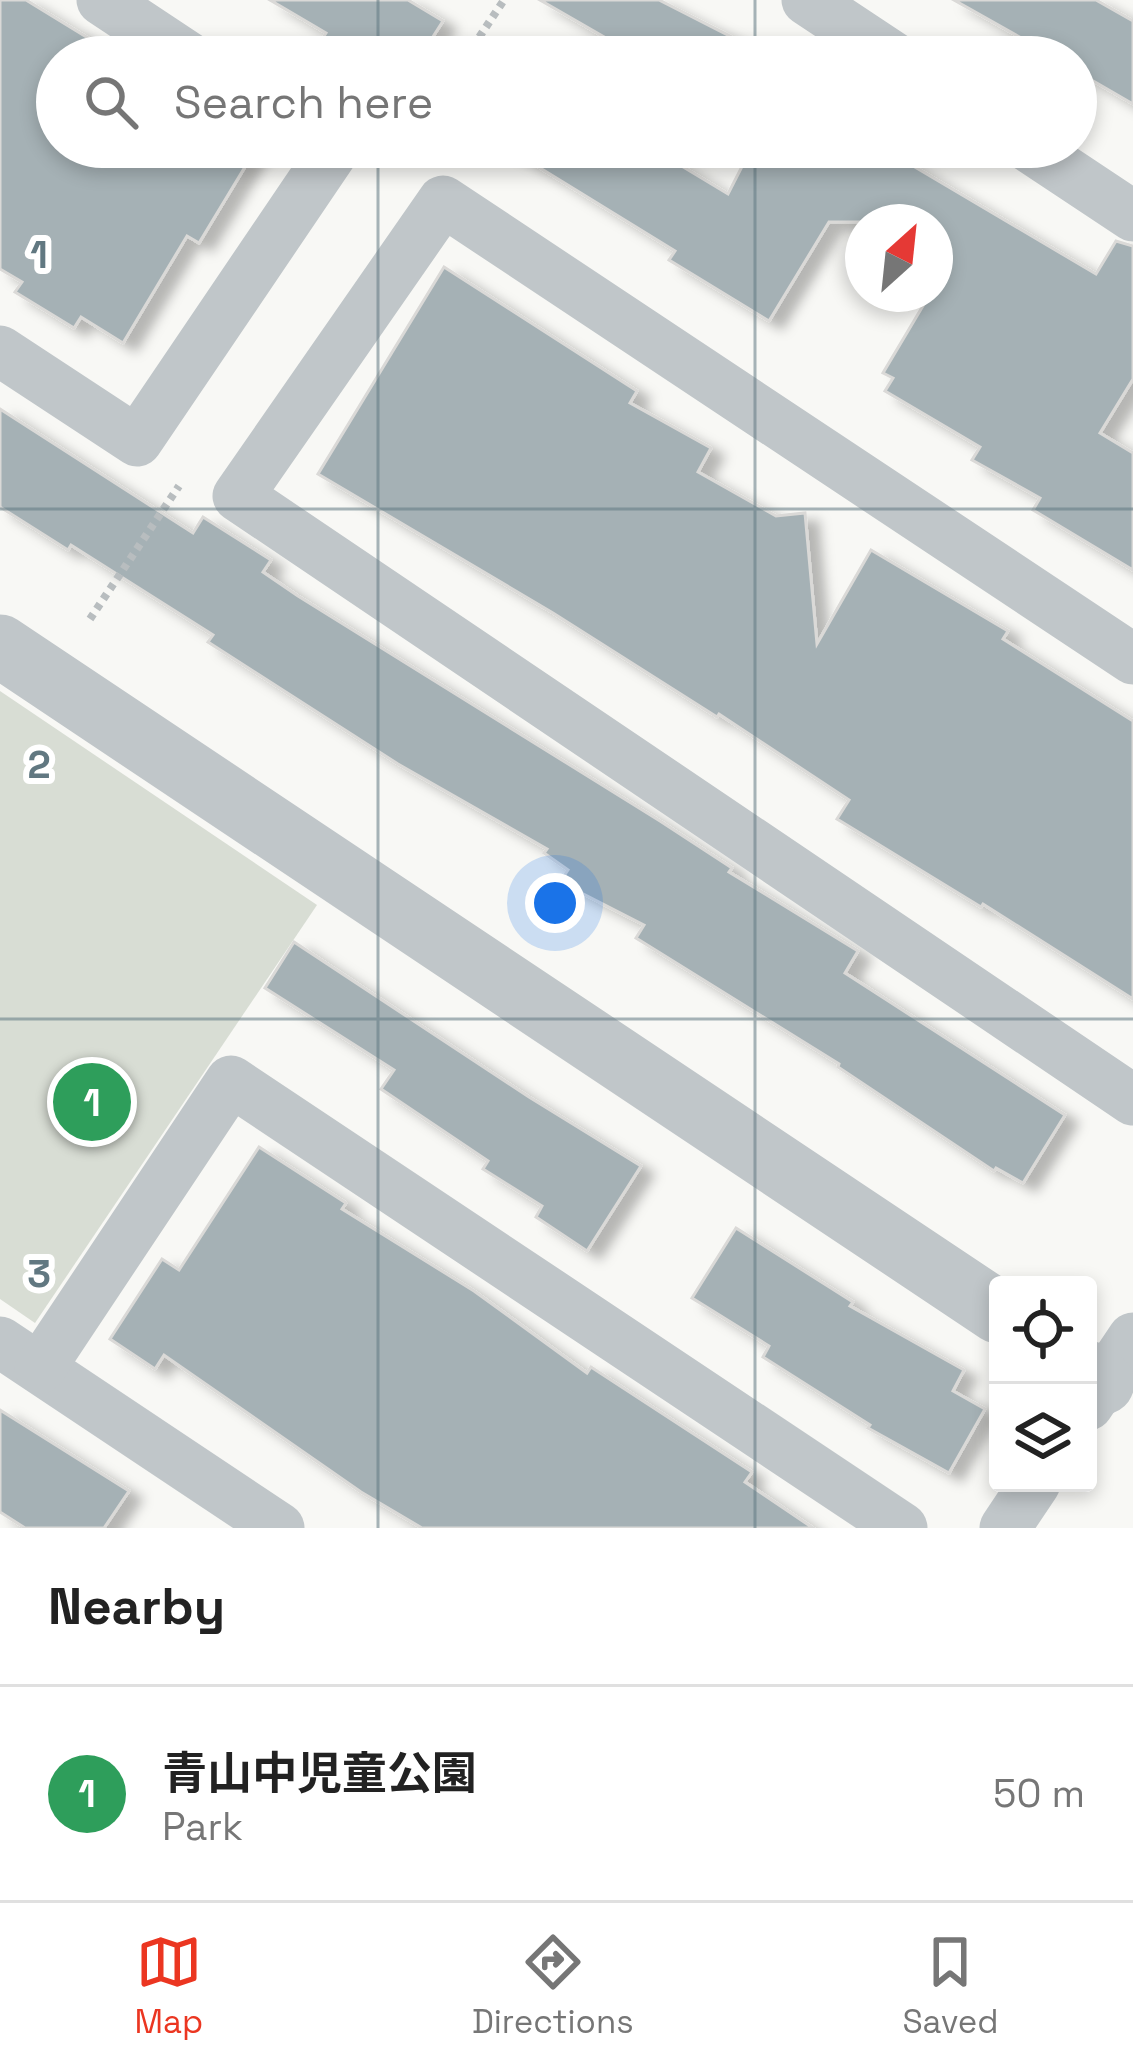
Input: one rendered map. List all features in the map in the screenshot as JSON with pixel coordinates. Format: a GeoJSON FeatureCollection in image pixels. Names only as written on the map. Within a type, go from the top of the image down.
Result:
{"type":"FeatureCollection","features":[{"type":"Feature","properties":{"kind":"street"},"geometry":{"type":"LineString","coordinates":[[102,0],[156,36]]}},
{"type":"Feature","properties":{"kind":"street"},"geometry":{"type":"LineString","coordinates":[[807,0],[861,36]]}},
{"type":"Feature","properties":{"kind":"street"},"geometry":{"type":"LineString","coordinates":[[0,351],[136,441],[322,168]]}},
{"type":"Feature","properties":{"kind":"street"},"geometry":{"type":"LineString","coordinates":[[1061,168],[1133,216]]}},
{"type":"Feature","properties":{"kind":"street"},"geometry":{"type":"LineString","coordinates":[[1133,659],[443,201],[238,496],[1133,1100]]}},
{"type":"Feature","properties":{"kind":"street"},"geometry":{"type":"LineString","coordinates":[[0,646],[989,1306]]}},
{"type":"Feature","properties":{"kind":"street"},"geometry":{"type":"LineString","coordinates":[[279,1528],[20,1355],[231,1081],[902,1528]]}},
{"type":"Feature","properties":{"kind":"street"},"geometry":{"type":"LineString","coordinates":[[1005,1528],[1029,1492]]}},
{"type":"Feature","properties":{"kind":"path"},"geometry":{"type":"LineString","coordinates":[[480,36],[504,0]]}},
{"type":"Feature","properties":{"kind":"shaded area"},"geometry":{"type":"Polygon","coordinates":[[[0,691],[317,905],[35,1323],[0,1299],[0,691]]]}},
{"type":"Feature","properties":{"kind":"building"},"geometry":{"type":"Polygon","coordinates":[[[0,0],[26,0],[85,36],[36,36],[36,168],[244,168],[199,243],[187,236],[123,343],[81,317],[74,328],[15,292],[22,282],[0,269],[0,0]]]}},
{"type":"Feature","properties":{"kind":"building"},"geometry":{"type":"Polygon","coordinates":[[[270,0],[408,0],[443,21],[433,36],[326,33],[270,0]]]}},
{"type":"Feature","properties":{"kind":"building"},"geometry":{"type":"Polygon","coordinates":[[[540,0],[659,0],[730,36],[603,36],[540,0]]]}},
{"type":"Feature","properties":{"kind":"building"},"geometry":{"type":"Polygon","coordinates":[[[954,0],[1096,0],[1133,21],[1133,104],[1097,83],[1097,36],[1018,36],[954,0]]]}},
{"type":"Feature","properties":{"kind":"building"},"geometry":{"type":"Polygon","coordinates":[[[540,168],[685,168],[728,194],[741,168],[917,168],[1096,274],[1116,241],[1133,246],[1133,379],[1100,433],[1133,453],[1133,570],[1033,510],[1040,498],[972,460],[980,447],[885,391],[893,378],[883,373],[919,312],[953,312],[953,204],[845,204],[845,222],[829,222],[769,321],[669,260],[675,251],[540,168]]]}},
{"type":"Feature","properties":{"kind":"building"},"geometry":{"type":"Polygon","coordinates":[[[444,267],[637,391],[630,403],[711,448],[698,472],[776,516],[805,513],[817,644],[871,550],[1008,631],[1003,639],[1133,721],[1133,999],[837,819],[849,800],[719,714],[717,717],[318,474],[444,267]]]}},
{"type":"Feature","properties":{"kind":"building"},"geometry":{"type":"Polygon","coordinates":[[[0,409],[193,533],[203,517],[271,560],[263,572],[298,596],[660,821],[732,868],[729,872],[858,951],[845,973],[1065,1115],[1023,1183],[994,1171],[839,1064],[636,938],[644,925],[560,882],[568,870],[544,853],[547,849],[398,764],[208,642],[213,635],[71,545],[68,550],[0,507],[0,409]]]}},
{"type":"Feature","properties":{"kind":"building"},"geometry":{"type":"Polygon","coordinates":[[[294,942],[641,1166],[587,1251],[536,1217],[542,1206],[483,1169],[488,1161],[381,1089],[394,1070],[265,988],[294,942]]]}},
{"type":"Feature","properties":{"kind":"building"},"geometry":{"type":"Polygon","coordinates":[[[259,1147],[346,1203],[342,1209],[474,1291],[587,1373],[591,1367],[752,1472],[745,1482],[813,1528],[422,1528],[361,1492],[164,1355],[155,1369],[110,1339],[162,1259],[179,1270],[259,1147]]]}},
{"type":"Feature","properties":{"kind":"building"},"geometry":{"type":"Polygon","coordinates":[[[736,1228],[853,1302],[850,1306],[964,1370],[953,1391],[985,1409],[949,1473],[868,1428],[870,1425],[763,1357],[769,1346],[692,1298],[736,1228]]]}},
{"type":"Feature","properties":{"kind":"building"},"geometry":{"type":"Polygon","coordinates":[[[0,1410],[129,1491],[104,1528],[25,1528],[0,1512],[0,1410]]]}},
{"type":"Feature","properties":{"kind":"place","name":"青山中児童公園"},"geometry":{"type":"Point","coordinates":[92,1102]}}]}
